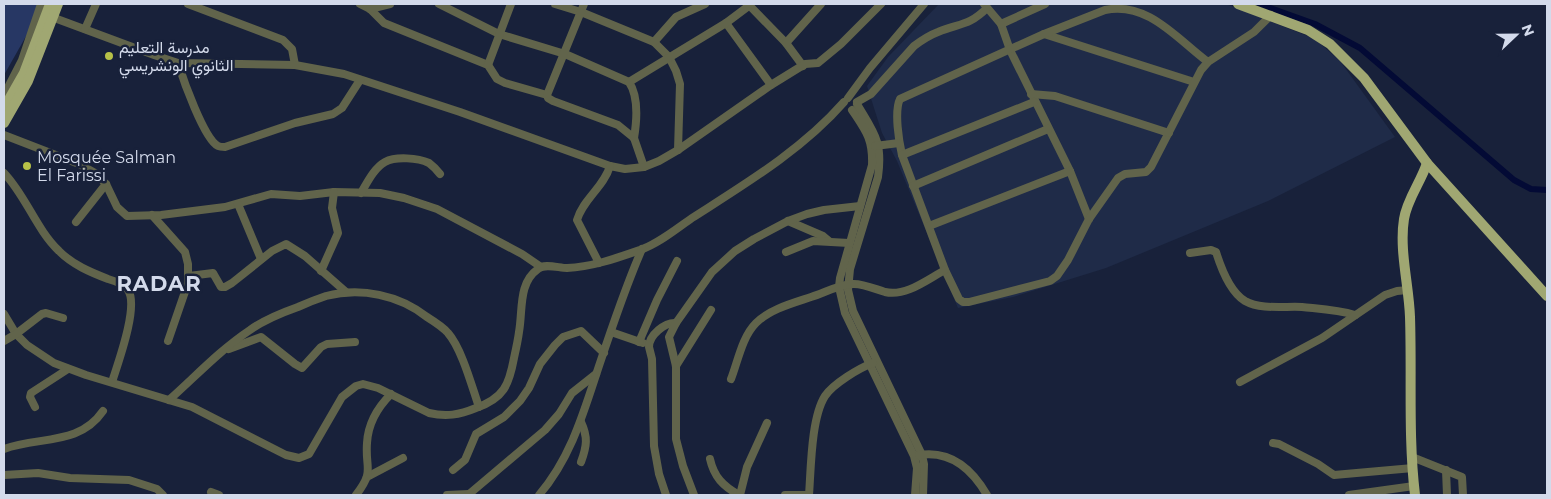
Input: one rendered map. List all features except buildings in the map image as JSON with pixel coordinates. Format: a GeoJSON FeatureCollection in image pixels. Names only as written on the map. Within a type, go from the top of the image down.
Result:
{"type":"FeatureCollection","features":[{"type":"Feature","properties":{"kind":"main road"},"geometry":{"type":"LineString","coordinates":[[4,123],[28,81],[50,17],[50,4]]}},
{"type":"Feature","properties":{"kind":"main road"},"geometry":{"type":"LineString","coordinates":[[4,108],[24,73],[58,4]]}},
{"type":"Feature","properties":{"kind":"main road"},"geometry":{"type":"LineString","coordinates":[[1238,4],[1308,30],[1337,50],[1364,78],[1427,163],[1547,296]]}},
{"type":"Feature","properties":{"kind":"main road"},"geometry":{"type":"LineString","coordinates":[[1414,491],[1410,419],[1410,318],[1403,244],[1404,218],[1413,192],[1427,163]]}},
{"type":"Feature","properties":{"kind":"street"},"geometry":{"type":"LineString","coordinates":[[4,95],[22,60],[41,4]]}},
{"type":"Feature","properties":{"kind":"street"},"geometry":{"type":"LineString","coordinates":[[85,29],[96,4]]}},
{"type":"Feature","properties":{"kind":"street"},"geometry":{"type":"LineString","coordinates":[[188,4],[282,40],[292,49],[295,65]]}},
{"type":"Feature","properties":{"kind":"street"},"geometry":{"type":"LineString","coordinates":[[360,4],[370,9],[384,23],[488,65],[497,79],[505,83],[547,95],[548,98],[618,125],[634,138]]}},
{"type":"Feature","properties":{"kind":"street"},"geometry":{"type":"LineString","coordinates":[[370,9],[390,4]]}},
{"type":"Feature","properties":{"kind":"street"},"geometry":{"type":"LineString","coordinates":[[439,4],[499,34],[565,54],[629,82],[635,95],[636,127],[634,138],[644,167]]}},
{"type":"Feature","properties":{"kind":"street"},"geometry":{"type":"LineString","coordinates":[[488,65],[511,4]]}},
{"type":"Feature","properties":{"kind":"street"},"geometry":{"type":"LineString","coordinates":[[554,4],[582,8],[654,42],[669,57],[680,84],[678,150]]}},
{"type":"Feature","properties":{"kind":"street"},"geometry":{"type":"LineString","coordinates":[[654,42],[676,17],[704,4]]}},
{"type":"Feature","properties":{"kind":"street"},"geometry":{"type":"LineString","coordinates":[[629,82],[726,23],[749,4],[786,43],[803,66]]}},
{"type":"Feature","properties":{"kind":"street"},"geometry":{"type":"LineString","coordinates":[[786,43],[822,4]]}},
{"type":"Feature","properties":{"kind":"street"},"geometry":{"type":"LineString","coordinates":[[50,17],[178,63],[295,65],[344,74],[460,112],[610,166],[626,169],[644,167],[660,161],[771,85],[803,66],[818,63],[881,4]]}},
{"type":"Feature","properties":{"kind":"street"},"geometry":{"type":"LineString","coordinates":[[4,135],[79,164],[95,173],[106,184],[117,207],[124,214],[133,217],[238,204],[271,194],[300,196],[334,192],[394,195],[437,209],[522,254],[541,267],[568,268],[599,262],[642,249],[712,206],[774,163],[830,118],[924,4]]}},
{"type":"Feature","properties":{"kind":"street"},"geometry":{"type":"LineString","coordinates":[[1001,24],[1045,4]]}},
{"type":"Feature","properties":{"kind":"street"},"geometry":{"type":"LineString","coordinates":[[830,118],[871,94],[914,46],[939,31],[976,19],[985,6],[1001,24],[1010,50],[1034,102],[1070,171],[1089,219]]}},
{"type":"Feature","properties":{"kind":"street"},"geometry":{"type":"LineString","coordinates":[[1208,62],[1152,18],[1124,8],[1105,7],[903,96],[898,103],[899,143],[902,156],[956,294],[964,302],[969,302],[1050,282],[1057,276],[1068,260],[1089,219],[1118,178],[1125,174],[1144,173],[1148,170],[1194,82],[1208,62],[1254,32],[1271,15]]}},
{"type":"Feature","properties":{"kind":"street"},"geometry":{"type":"LineString","coordinates":[[547,95],[582,8]]}},
{"type":"Feature","properties":{"kind":"street"},"geometry":{"type":"LineString","coordinates":[[726,23],[771,85]]}},
{"type":"Feature","properties":{"kind":"street"},"geometry":{"type":"LineString","coordinates":[[1044,34],[1194,82]]}},
{"type":"Feature","properties":{"kind":"street"},"geometry":{"type":"LineString","coordinates":[[178,63],[189,95],[206,130],[214,142],[221,146],[295,123],[334,114],[342,108],[360,80]]}},
{"type":"Feature","properties":{"kind":"street"},"geometry":{"type":"LineString","coordinates":[[854,105],[860,83]]}},
{"type":"Feature","properties":{"kind":"street"},"geometry":{"type":"LineString","coordinates":[[1031,94],[1055,96],[1169,133]]}},
{"type":"Feature","properties":{"kind":"street"},"geometry":{"type":"LineString","coordinates":[[846,100],[852,97],[868,135],[876,146],[878,177],[850,269],[848,285],[853,311],[918,456],[915,495]]}},
{"type":"Feature","properties":{"kind":"street"},"geometry":{"type":"LineString","coordinates":[[846,100],[845,108],[854,105]]}},
{"type":"Feature","properties":{"kind":"street"},"geometry":{"type":"LineString","coordinates":[[902,156],[1034,102]]}},
{"type":"Feature","properties":{"kind":"street"},"geometry":{"type":"LineString","coordinates":[[913,186],[1048,129]]}},
{"type":"Feature","properties":{"kind":"street"},"geometry":{"type":"LineString","coordinates":[[876,146],[899,143]]}},
{"type":"Feature","properties":{"kind":"street"},"geometry":{"type":"LineString","coordinates":[[876,146],[871,172],[849,243],[839,288],[845,312],[869,365],[924,464],[923,495]]}},
{"type":"Feature","properties":{"kind":"street"},"geometry":{"type":"LineString","coordinates":[[361,193],[374,173],[386,162],[393,160],[409,158],[428,163],[440,174]]}},
{"type":"Feature","properties":{"kind":"street"},"geometry":{"type":"LineString","coordinates":[[599,262],[577,220],[580,210],[607,176],[610,166]]}},
{"type":"Feature","properties":{"kind":"street"},"geometry":{"type":"LineString","coordinates":[[929,226],[1070,171]]}},
{"type":"Feature","properties":{"kind":"street"},"geometry":{"type":"LineString","coordinates":[[4,173],[12,181],[51,242],[61,253],[79,267],[122,285],[128,291],[131,300],[130,316],[112,382]]}},
{"type":"Feature","properties":{"kind":"street"},"geometry":{"type":"LineString","coordinates":[[76,222],[106,184]]}},
{"type":"Feature","properties":{"kind":"street"},"geometry":{"type":"LineString","coordinates":[[321,271],[338,233],[332,208],[334,192]]}},
{"type":"Feature","properties":{"kind":"street"},"geometry":{"type":"LineString","coordinates":[[238,204],[261,260]]}},
{"type":"Feature","properties":{"kind":"street"},"geometry":{"type":"LineString","coordinates":[[694,495],[683,466],[676,439],[676,366],[670,337],[676,323],[722,261],[754,239],[788,221],[824,210],[860,206]]}},
{"type":"Feature","properties":{"kind":"street"},"geometry":{"type":"LineString","coordinates":[[152,215],[186,254],[189,276],[186,292],[176,314],[168,341]]}},
{"type":"Feature","properties":{"kind":"street"},"geometry":{"type":"LineString","coordinates":[[788,221],[823,236],[830,241]]}},
{"type":"Feature","properties":{"kind":"street"},"geometry":{"type":"LineString","coordinates":[[786,252],[813,241],[849,243]]}},
{"type":"Feature","properties":{"kind":"street"},"geometry":{"type":"LineString","coordinates":[[189,276],[212,273],[221,287],[225,287],[277,248],[287,245],[305,256],[346,292]]}},
{"type":"Feature","properties":{"kind":"street"},"geometry":{"type":"LineString","coordinates":[[539,495],[562,463],[581,422],[596,374],[642,249]]}},
{"type":"Feature","properties":{"kind":"street"},"geometry":{"type":"LineString","coordinates":[[1190,253],[1211,250],[1216,252],[1230,282],[1245,301],[1257,305],[1302,307],[1355,315]]}},
{"type":"Feature","properties":{"kind":"street"},"geometry":{"type":"LineString","coordinates":[[639,342],[657,300],[677,261]]}},
{"type":"Feature","properties":{"kind":"street"},"geometry":{"type":"LineString","coordinates":[[4,314],[26,346],[43,357],[68,369],[192,408],[286,455],[299,458],[305,456],[312,449],[342,397],[351,389],[363,384],[391,394],[428,413],[436,414],[458,415],[494,400],[508,383],[520,331],[523,293],[532,274],[541,267]]}},
{"type":"Feature","properties":{"kind":"street"},"geometry":{"type":"LineString","coordinates":[[731,379],[744,344],[755,324],[785,306],[856,284],[887,292],[898,292],[914,287],[945,270]]}},
{"type":"Feature","properties":{"kind":"street"},"geometry":{"type":"LineString","coordinates":[[1240,382],[1322,338],[1385,295],[1408,290]]}},
{"type":"Feature","properties":{"kind":"street"},"geometry":{"type":"LineString","coordinates":[[169,400],[220,352],[250,330],[282,313],[325,296],[346,292],[379,295],[408,304],[442,327],[455,344],[479,407]]}},
{"type":"Feature","properties":{"kind":"street"},"geometry":{"type":"LineString","coordinates":[[676,366],[711,310]]}},
{"type":"Feature","properties":{"kind":"street"},"geometry":{"type":"LineString","coordinates":[[4,342],[42,314],[46,313],[63,318]]}},
{"type":"Feature","properties":{"kind":"street"},"geometry":{"type":"LineString","coordinates":[[666,495],[654,446],[652,360],[649,346],[651,340],[660,329],[676,323]]}},
{"type":"Feature","properties":{"kind":"street"},"geometry":{"type":"LineString","coordinates":[[453,470],[465,460],[476,434],[504,417],[520,401],[529,388],[540,364],[563,337],[581,331],[604,353]]}},
{"type":"Feature","properties":{"kind":"street"},"geometry":{"type":"LineString","coordinates":[[611,332],[649,346]]}},
{"type":"Feature","properties":{"kind":"street"},"geometry":{"type":"LineString","coordinates":[[220,352],[261,337],[301,368],[321,347],[327,344],[355,342]]}},
{"type":"Feature","properties":{"kind":"street"},"geometry":{"type":"LineString","coordinates":[[785,495],[809,495],[815,427],[823,399],[831,389],[877,362]]}},
{"type":"Feature","properties":{"kind":"street"},"geometry":{"type":"LineString","coordinates":[[35,407],[30,397],[31,393],[68,369]]}},
{"type":"Feature","properties":{"kind":"street"},"geometry":{"type":"LineString","coordinates":[[447,495],[469,494],[545,430],[559,414],[572,394],[596,374]]}},
{"type":"Feature","properties":{"kind":"street"},"geometry":{"type":"LineString","coordinates":[[356,495],[367,477],[369,468],[368,432],[381,405],[391,394]]}},
{"type":"Feature","properties":{"kind":"street"},"geometry":{"type":"LineString","coordinates":[[4,449],[77,434],[90,425],[103,411]]}},
{"type":"Feature","properties":{"kind":"street"},"geometry":{"type":"LineString","coordinates":[[581,422],[585,430],[587,445],[581,462]]}},
{"type":"Feature","properties":{"kind":"street"},"geometry":{"type":"LineString","coordinates":[[710,459],[712,470],[718,480],[728,489],[739,495],[747,467],[767,424]]}},
{"type":"Feature","properties":{"kind":"street"},"geometry":{"type":"LineString","coordinates":[[1273,443],[1279,444],[1318,464],[1334,475],[1413,468]]}},
{"type":"Feature","properties":{"kind":"street"},"geometry":{"type":"LineString","coordinates":[[918,456],[945,457],[963,465],[973,474],[987,495]]}},
{"type":"Feature","properties":{"kind":"street"},"geometry":{"type":"LineString","coordinates":[[1412,457],[1462,477],[1463,495]]}},
{"type":"Feature","properties":{"kind":"street"},"geometry":{"type":"LineString","coordinates":[[367,477],[403,458]]}},
{"type":"Feature","properties":{"kind":"street"},"geometry":{"type":"LineString","coordinates":[[1446,470],[1447,495]]}},
{"type":"Feature","properties":{"kind":"street"},"geometry":{"type":"LineString","coordinates":[[4,475],[38,473],[70,478],[130,480],[157,489],[163,495]]}},
{"type":"Feature","properties":{"kind":"street"},"geometry":{"type":"LineString","coordinates":[[1348,495],[1414,491]]}},
{"type":"Feature","properties":{"kind":"street"},"geometry":{"type":"LineString","coordinates":[[211,492],[219,495]]}},
{"type":"Feature","properties":{"kind":"shaded area"},"geometry":{"type":"Polygon","coordinates":[[[4,4],[38,4],[29,31],[4,75],[4,4]]]}},
{"type":"Feature","properties":{"kind":"shaded area"},"geometry":{"type":"Polygon","coordinates":[[[939,4],[1226,4],[1315,39],[1340,61],[1395,137],[1268,201],[1106,268],[1013,297],[958,308],[897,161],[882,133],[867,86],[888,57],[939,4]]]}},
{"type":"Feature","properties":{"kind":"waterway"},"geometry":{"type":"LineString","coordinates":[[1259,4],[1315,24],[1360,48],[1514,180],[1531,189],[1547,190]]}},
{"type":"Feature","properties":{"kind":"place","name":"مدرسة التعليم الثانوي الونشريسي"},"geometry":{"type":"Point","coordinates":[109,56]}},
{"type":"Feature","properties":{"kind":"place","name":"Mosquée Salman El Farissi"},"geometry":{"type":"Point","coordinates":[27,166]}},
{"type":"Feature","properties":{"kind":"district","name":"RADAR"},"geometry":{"type":"Point","coordinates":[159,284]}}]}
